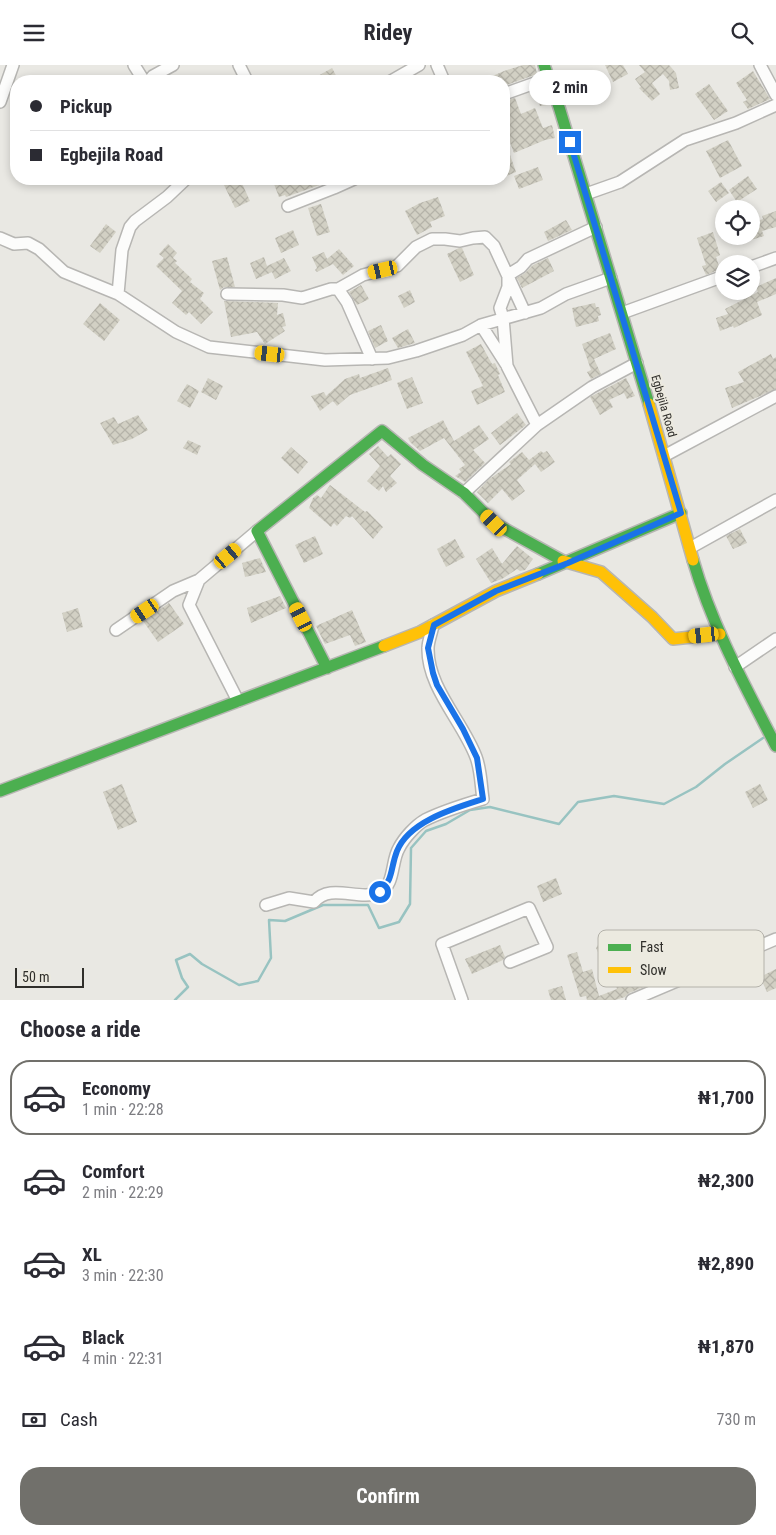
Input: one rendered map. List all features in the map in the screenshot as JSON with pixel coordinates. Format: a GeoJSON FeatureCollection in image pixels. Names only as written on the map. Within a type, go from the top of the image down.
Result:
{"type":"FeatureCollection","features":[{"type":"Feature","properties":{"kind":"street"},"geometry":{"type":"LineString","coordinates":[[0,103],[13,65]]}},
{"type":"Feature","properties":{"kind":"street"},"geometry":{"type":"LineString","coordinates":[[154,75],[173,65]]}},
{"type":"Feature","properties":{"kind":"street"},"geometry":{"type":"LineString","coordinates":[[402,75],[419,65]]}},
{"type":"Feature","properties":{"kind":"street","name":"Egbejila Road"},"geometry":{"type":"LineString","coordinates":[[544,65],[622,313],[701,588],[735,667],[776,746]]}},
{"type":"Feature","properties":{"kind":"street"},"geometry":{"type":"LineString","coordinates":[[760,65],[776,95]]}},
{"type":"Feature","properties":{"kind":"street"},"geometry":{"type":"LineString","coordinates":[[510,92],[549,78]]}},
{"type":"Feature","properties":{"kind":"street"},"geometry":{"type":"LineString","coordinates":[[586,194],[620,182],[685,140],[736,123],[776,105]]}},
{"type":"Feature","properties":{"kind":"street"},"geometry":{"type":"LineString","coordinates":[[118,295],[122,250],[130,227],[180,185]]}},
{"type":"Feature","properties":{"kind":"street"},"geometry":{"type":"LineString","coordinates":[[288,205],[342,185]]}},
{"type":"Feature","properties":{"kind":"street"},"geometry":{"type":"LineString","coordinates":[[508,275],[521,267],[528,259],[596,227]]}},
{"type":"Feature","properties":{"kind":"street"},"geometry":{"type":"LineString","coordinates":[[227,294],[283,295],[302,298],[331,289],[338,289],[363,275],[397,266],[416,247],[432,239],[460,241],[485,237],[494,246],[525,313]]}},
{"type":"Feature","properties":{"kind":"street"},"geometry":{"type":"LineString","coordinates":[[0,238],[14,245],[28,243],[39,249],[64,272],[118,295],[176,332],[209,347],[325,360],[388,358],[416,351],[463,335],[481,325],[542,308],[566,295],[611,278]]}},
{"type":"Feature","properties":{"kind":"street"},"geometry":{"type":"LineString","coordinates":[[760,264],[776,258]]}},
{"type":"Feature","properties":{"kind":"street"},"geometry":{"type":"LineString","coordinates":[[507,366],[503,318],[500,308],[508,287],[508,275]]}},
{"type":"Feature","properties":{"kind":"street"},"geometry":{"type":"LineString","coordinates":[[622,313],[715,279]]}},
{"type":"Feature","properties":{"kind":"street"},"geometry":{"type":"LineString","coordinates":[[338,289],[348,302],[372,359]]}},
{"type":"Feature","properties":{"kind":"street"},"geometry":{"type":"LineString","coordinates":[[481,325],[507,366],[537,425]]}},
{"type":"Feature","properties":{"kind":"street"},"geometry":{"type":"LineString","coordinates":[[464,493],[537,425],[592,387],[637,363]]}},
{"type":"Feature","properties":{"kind":"street"},"geometry":{"type":"LineString","coordinates":[[664,456],[776,396]]}},
{"type":"Feature","properties":{"kind":"street"},"geometry":{"type":"LineString","coordinates":[[116,630],[173,591],[199,580],[382,431],[423,465],[464,493],[494,523],[568,563],[602,572],[652,617],[673,639],[720,634]]}},
{"type":"Feature","properties":{"kind":"street"},"geometry":{"type":"LineString","coordinates":[[690,548],[776,500]]}},
{"type":"Feature","properties":{"kind":"street"},"geometry":{"type":"LineString","coordinates":[[0,791],[406,638],[496,591],[568,563],[681,513]]}},
{"type":"Feature","properties":{"kind":"street"},"geometry":{"type":"LineString","coordinates":[[257,531],[327,668]]}},
{"type":"Feature","properties":{"kind":"street"},"geometry":{"type":"LineString","coordinates":[[189,605],[199,580]]}},
{"type":"Feature","properties":{"kind":"street"},"geometry":{"type":"LineString","coordinates":[[173,591],[189,605],[238,701]]}},
{"type":"Feature","properties":{"kind":"street"},"geometry":{"type":"LineString","coordinates":[[266,905],[289,898],[314,902],[320,895],[328,893],[364,895],[380,892],[389,883],[398,849],[407,836],[424,821],[483,799],[477,758],[463,729],[437,685],[433,673],[428,648],[434,625]]}},
{"type":"Feature","properties":{"kind":"street"},"geometry":{"type":"LineString","coordinates":[[406,638],[428,648]]}},
{"type":"Feature","properties":{"kind":"street"},"geometry":{"type":"LineString","coordinates":[[735,667],[776,639]]}},
{"type":"Feature","properties":{"kind":"street"},"geometry":{"type":"LineString","coordinates":[[462,1000],[442,944],[529,908],[547,947],[510,962]]}},
{"type":"Feature","properties":{"kind":"street"},"geometry":{"type":"LineString","coordinates":[[764,944],[776,939]]}},
{"type":"Feature","properties":{"kind":"street"},"geometry":{"type":"LineString","coordinates":[[632,1000],[663,987]]}},
{"type":"Feature","properties":{"kind":"building"},"geometry":{"type":"Polygon","coordinates":[[[523,65],[535,65],[537,74],[510,84],[510,75],[495,75],[523,65]]]}},
{"type":"Feature","properties":{"kind":"building"},"geometry":{"type":"Polygon","coordinates":[[[605,65],[623,65],[628,74],[613,82],[605,65]]]}},
{"type":"Feature","properties":{"kind":"building"},"geometry":{"type":"Polygon","coordinates":[[[639,65],[669,65],[676,73],[679,88],[670,90],[669,81],[663,74],[652,83],[660,94],[652,101],[639,88],[641,87],[635,79],[645,72],[639,65]]]}},
{"type":"Feature","properties":{"kind":"building"},"geometry":{"type":"Polygon","coordinates":[[[332,68],[336,75],[320,75],[332,68]]]}},
{"type":"Feature","properties":{"kind":"building"},"geometry":{"type":"Polygon","coordinates":[[[753,71],[770,99],[748,109],[743,102],[747,100],[736,83],[753,71]]]}},
{"type":"Feature","properties":{"kind":"building"},"geometry":{"type":"Polygon","coordinates":[[[709,84],[728,111],[714,120],[695,94],[709,84]]]}},
{"type":"Feature","properties":{"kind":"building"},"geometry":{"type":"Polygon","coordinates":[[[542,88],[548,105],[540,106],[535,91],[542,88]]]}},
{"type":"Feature","properties":{"kind":"building"},"geometry":{"type":"Polygon","coordinates":[[[515,98],[521,114],[535,108],[543,128],[552,125],[555,138],[545,140],[514,153],[510,143],[510,99],[515,98]]]}},
{"type":"Feature","properties":{"kind":"building"},"geometry":{"type":"Polygon","coordinates":[[[728,140],[742,166],[720,178],[706,151],[728,140]]]}},
{"type":"Feature","properties":{"kind":"building"},"geometry":{"type":"Polygon","coordinates":[[[510,155],[516,172],[510,174],[510,155]]]}},
{"type":"Feature","properties":{"kind":"building"},"geometry":{"type":"Polygon","coordinates":[[[538,167],[543,180],[519,189],[514,176],[538,167]]]}},
{"type":"Feature","properties":{"kind":"building"},"geometry":{"type":"Polygon","coordinates":[[[748,176],[757,189],[740,200],[736,200],[729,190],[748,176]]]}},
{"type":"Feature","properties":{"kind":"building"},"geometry":{"type":"Polygon","coordinates":[[[721,182],[729,193],[715,201],[708,191],[721,182]]]}},
{"type":"Feature","properties":{"kind":"building"},"geometry":{"type":"Polygon","coordinates":[[[224,185],[243,185],[250,201],[235,208],[224,185]]]}},
{"type":"Feature","properties":{"kind":"building"},"geometry":{"type":"Polygon","coordinates":[[[274,185],[319,185],[286,197],[285,195],[279,197],[274,185]]]}},
{"type":"Feature","properties":{"kind":"building"},"geometry":{"type":"Polygon","coordinates":[[[438,197],[445,216],[430,222],[432,227],[417,235],[405,211],[420,203],[438,197]]]}},
{"type":"Feature","properties":{"kind":"building"},"geometry":{"type":"Polygon","coordinates":[[[321,204],[330,232],[317,236],[308,208],[321,204]]]}},
{"type":"Feature","properties":{"kind":"building"},"geometry":{"type":"Polygon","coordinates":[[[776,211],[776,227],[762,231],[764,236],[760,237],[760,220],[763,219],[762,216],[776,211]]]}},
{"type":"Feature","properties":{"kind":"building"},"geometry":{"type":"Polygon","coordinates":[[[566,220],[572,230],[548,241],[544,232],[566,220]]]}},
{"type":"Feature","properties":{"kind":"building"},"geometry":{"type":"Polygon","coordinates":[[[106,224],[116,232],[100,253],[90,246],[106,224]]]}},
{"type":"Feature","properties":{"kind":"building"},"geometry":{"type":"Polygon","coordinates":[[[293,230],[299,245],[281,253],[275,238],[293,230]]]}},
{"type":"Feature","properties":{"kind":"building"},"geometry":{"type":"Polygon","coordinates":[[[713,232],[715,245],[717,245],[720,255],[715,255],[715,271],[706,275],[702,266],[706,265],[697,238],[713,232]]]}},
{"type":"Feature","properties":{"kind":"building"},"geometry":{"type":"Polygon","coordinates":[[[168,244],[177,253],[173,258],[177,261],[175,263],[192,279],[190,282],[204,293],[200,299],[213,312],[201,324],[189,312],[186,315],[172,303],[182,291],[156,266],[164,258],[159,254],[168,244]]]}},
{"type":"Feature","properties":{"kind":"building"},"geometry":{"type":"Polygon","coordinates":[[[462,248],[474,275],[460,282],[447,254],[462,248]]]}},
{"type":"Feature","properties":{"kind":"building"},"geometry":{"type":"Polygon","coordinates":[[[339,249],[354,266],[343,275],[333,264],[317,272],[315,270],[317,268],[312,257],[324,252],[327,259],[339,249]]]}},
{"type":"Feature","properties":{"kind":"building"},"geometry":{"type":"Polygon","coordinates":[[[227,257],[235,287],[224,287],[220,290],[212,261],[227,257]]]}},
{"type":"Feature","properties":{"kind":"building"},"geometry":{"type":"Polygon","coordinates":[[[264,257],[267,266],[284,258],[291,271],[275,279],[272,272],[256,279],[250,263],[264,257]]]}},
{"type":"Feature","properties":{"kind":"building"},"geometry":{"type":"Polygon","coordinates":[[[548,258],[554,271],[522,288],[517,278],[533,265],[548,258]]]}},
{"type":"Feature","properties":{"kind":"building"},"geometry":{"type":"Polygon","coordinates":[[[776,278],[776,294],[757,302],[762,315],[734,328],[733,326],[720,331],[716,318],[728,314],[725,309],[742,300],[760,300],[760,285],[776,278]]]}},
{"type":"Feature","properties":{"kind":"building"},"geometry":{"type":"Polygon","coordinates":[[[361,285],[369,299],[357,305],[349,292],[361,285]]]}},
{"type":"Feature","properties":{"kind":"building"},"geometry":{"type":"Polygon","coordinates":[[[410,290],[415,302],[404,308],[398,296],[410,290]]]}},
{"type":"Feature","properties":{"kind":"building"},"geometry":{"type":"Polygon","coordinates":[[[224,301],[278,303],[277,315],[283,313],[286,326],[282,327],[285,331],[265,344],[257,332],[231,337],[224,301]]]}},
{"type":"Feature","properties":{"kind":"building"},"geometry":{"type":"Polygon","coordinates":[[[100,303],[120,320],[104,341],[83,324],[100,303]]]}},
{"type":"Feature","properties":{"kind":"building"},"geometry":{"type":"Polygon","coordinates":[[[595,303],[596,307],[599,307],[601,315],[598,316],[599,321],[576,327],[572,308],[595,303]]]}},
{"type":"Feature","properties":{"kind":"building"},"geometry":{"type":"Polygon","coordinates":[[[381,325],[388,341],[375,348],[368,331],[381,325]]]}},
{"type":"Feature","properties":{"kind":"building"},"geometry":{"type":"Polygon","coordinates":[[[408,329],[415,343],[398,348],[392,338],[408,329]]]}},
{"type":"Feature","properties":{"kind":"building"},"geometry":{"type":"Polygon","coordinates":[[[610,333],[616,349],[594,359],[601,374],[591,379],[587,372],[591,370],[582,344],[610,333]]]}},
{"type":"Feature","properties":{"kind":"building"},"geometry":{"type":"Polygon","coordinates":[[[481,344],[492,364],[495,363],[505,392],[477,405],[471,391],[483,386],[466,352],[481,344]]]}},
{"type":"Feature","properties":{"kind":"building"},"geometry":{"type":"Polygon","coordinates":[[[771,354],[773,359],[776,357],[776,389],[732,408],[725,388],[744,382],[738,372],[771,354]]]}},
{"type":"Feature","properties":{"kind":"building"},"geometry":{"type":"Polygon","coordinates":[[[388,368],[392,380],[350,395],[337,406],[333,401],[320,411],[311,396],[324,392],[326,396],[345,379],[359,374],[360,378],[388,368]]]}},
{"type":"Feature","properties":{"kind":"building"},"geometry":{"type":"Polygon","coordinates":[[[412,377],[423,403],[407,409],[397,383],[412,377]]]}},
{"type":"Feature","properties":{"kind":"building"},"geometry":{"type":"Polygon","coordinates":[[[208,378],[223,386],[216,400],[201,392],[208,378]]]}},
{"type":"Feature","properties":{"kind":"building"},"geometry":{"type":"Polygon","coordinates":[[[626,378],[635,396],[627,399],[624,393],[609,400],[613,407],[600,415],[590,397],[626,378]]]}},
{"type":"Feature","properties":{"kind":"building"},"geometry":{"type":"Polygon","coordinates":[[[187,384],[199,391],[190,408],[177,401],[187,384]]]}},
{"type":"Feature","properties":{"kind":"building"},"geometry":{"type":"Polygon","coordinates":[[[517,413],[526,425],[500,445],[491,433],[517,413]]]}},
{"type":"Feature","properties":{"kind":"building"},"geometry":{"type":"Polygon","coordinates":[[[138,415],[148,430],[132,439],[113,445],[100,423],[114,417],[118,424],[138,415]]]}},
{"type":"Feature","properties":{"kind":"building"},"geometry":{"type":"Polygon","coordinates":[[[443,420],[454,441],[479,425],[489,439],[473,450],[485,463],[465,482],[455,476],[461,472],[459,469],[465,465],[444,438],[420,451],[408,438],[443,420]]]}},
{"type":"Feature","properties":{"kind":"building"},"geometry":{"type":"Polygon","coordinates":[[[188,440],[201,446],[197,455],[183,448],[188,440]]]}},
{"type":"Feature","properties":{"kind":"building"},"geometry":{"type":"Polygon","coordinates":[[[378,446],[388,457],[391,454],[401,464],[390,476],[397,483],[386,492],[383,486],[379,491],[367,481],[380,466],[369,454],[378,446]]]}},
{"type":"Feature","properties":{"kind":"building"},"geometry":{"type":"Polygon","coordinates":[[[291,447],[308,462],[298,474],[281,458],[291,447]]]}},
{"type":"Feature","properties":{"kind":"building"},"geometry":{"type":"Polygon","coordinates":[[[541,451],[543,453],[547,451],[555,462],[541,472],[535,464],[517,480],[525,491],[512,501],[502,489],[488,503],[477,492],[488,480],[511,464],[509,462],[522,452],[529,460],[541,451]]]}},
{"type":"Feature","properties":{"kind":"building"},"geometry":{"type":"Polygon","coordinates":[[[330,485],[365,512],[367,511],[383,527],[373,539],[352,516],[350,518],[346,516],[337,526],[334,523],[331,527],[309,508],[313,498],[317,495],[321,498],[330,485]]]}},
{"type":"Feature","properties":{"kind":"building"},"geometry":{"type":"Polygon","coordinates":[[[740,529],[747,543],[733,549],[726,536],[740,529]]]}},
{"type":"Feature","properties":{"kind":"building"},"geometry":{"type":"Polygon","coordinates":[[[315,536],[323,554],[304,563],[295,545],[315,536]]]}},
{"type":"Feature","properties":{"kind":"building"},"geometry":{"type":"Polygon","coordinates":[[[455,539],[465,557],[446,567],[437,549],[455,539]]]}},
{"type":"Feature","properties":{"kind":"building"},"geometry":{"type":"Polygon","coordinates":[[[517,546],[533,559],[525,570],[520,571],[517,569],[502,579],[491,583],[476,559],[492,548],[502,564],[517,546]]]}},
{"type":"Feature","properties":{"kind":"building"},"geometry":{"type":"Polygon","coordinates":[[[260,558],[266,572],[245,577],[242,563],[260,558]]]}},
{"type":"Feature","properties":{"kind":"building"},"geometry":{"type":"Polygon","coordinates":[[[280,596],[286,608],[251,623],[247,608],[280,596]]]}},
{"type":"Feature","properties":{"kind":"building"},"geometry":{"type":"Polygon","coordinates":[[[169,603],[184,624],[158,642],[143,621],[169,603]]]}},
{"type":"Feature","properties":{"kind":"building"},"geometry":{"type":"Polygon","coordinates":[[[78,608],[83,627],[67,632],[62,613],[78,608]]]}},
{"type":"Feature","properties":{"kind":"building"},"geometry":{"type":"Polygon","coordinates":[[[352,610],[366,642],[355,646],[350,635],[325,644],[316,626],[352,610]]]}},
{"type":"Feature","properties":{"kind":"building"},"geometry":{"type":"Polygon","coordinates":[[[122,784],[137,822],[118,830],[103,792],[122,784]]]}},
{"type":"Feature","properties":{"kind":"building"},"geometry":{"type":"Polygon","coordinates":[[[760,784],[768,800],[753,808],[745,792],[760,784]]]}},
{"type":"Feature","properties":{"kind":"building"},"geometry":{"type":"Polygon","coordinates":[[[556,878],[562,894],[543,902],[537,886],[556,878]]]}},
{"type":"Feature","properties":{"kind":"building"},"geometry":{"type":"Polygon","coordinates":[[[500,945],[505,957],[503,960],[472,974],[465,959],[500,945]]]}},
{"type":"Feature","properties":{"kind":"building"},"geometry":{"type":"Polygon","coordinates":[[[577,952],[583,972],[592,969],[599,996],[617,989],[616,987],[643,987],[615,1000],[587,1000],[586,996],[580,997],[567,955],[577,952]]]}},
{"type":"Feature","properties":{"kind":"building"},"geometry":{"type":"Polygon","coordinates":[[[776,969],[776,988],[767,992],[764,986],[764,975],[776,969]]]}},
{"type":"Feature","properties":{"kind":"building"},"geometry":{"type":"Polygon","coordinates":[[[562,986],[566,1000],[551,1000],[548,990],[562,986]]]}},
{"type":"Feature","properties":{"kind":"waterway"},"geometry":{"type":"LineString","coordinates":[[175,1000],[188,987],[182,978],[176,960],[190,954],[202,964],[239,985],[258,981],[271,958],[269,920],[285,921],[323,905],[368,905],[379,928],[399,922],[410,904],[411,848],[426,831],[446,824],[470,810],[490,807],[559,824],[578,802],[614,796],[664,804],[696,787],[763,738]]}},
{"type":"Feature","properties":{"kind":"traffic: fast"},"geometry":{"type":"LineString","coordinates":[[544,65],[559,107],[649,404]]}},
{"type":"Feature","properties":{"kind":"traffic: fast"},"geometry":{"type":"LineString","coordinates":[[327,668],[257,531],[382,431],[423,465],[464,493],[494,523],[563,561]]}},
{"type":"Feature","properties":{"kind":"traffic: fast"},"geometry":{"type":"LineString","coordinates":[[538,574],[681,513]]}},
{"type":"Feature","properties":{"kind":"traffic: fast"},"geometry":{"type":"LineString","coordinates":[[693,560],[719,632],[776,746]]}},
{"type":"Feature","properties":{"kind":"traffic: fast"},"geometry":{"type":"LineString","coordinates":[[0,791],[384,646]]}},
{"type":"Feature","properties":{"kind":"traffic: slow"},"geometry":{"type":"LineString","coordinates":[[649,404],[693,560]]}},
{"type":"Feature","properties":{"kind":"traffic: slow"},"geometry":{"type":"LineString","coordinates":[[563,561],[601,572],[652,617],[673,639],[720,634]]}},
{"type":"Feature","properties":{"kind":"traffic: slow"},"geometry":{"type":"LineString","coordinates":[[384,646],[420,632],[496,591],[538,574]]}},
{"type":"Feature","properties":{"kind":"route"},"geometry":{"type":"LineString","coordinates":[[380,892],[389,883],[398,849],[407,836],[424,821],[483,799],[477,758],[463,729],[437,685],[433,673],[428,648],[434,625],[496,591],[568,563],[681,513],[570,142]]}}]}
